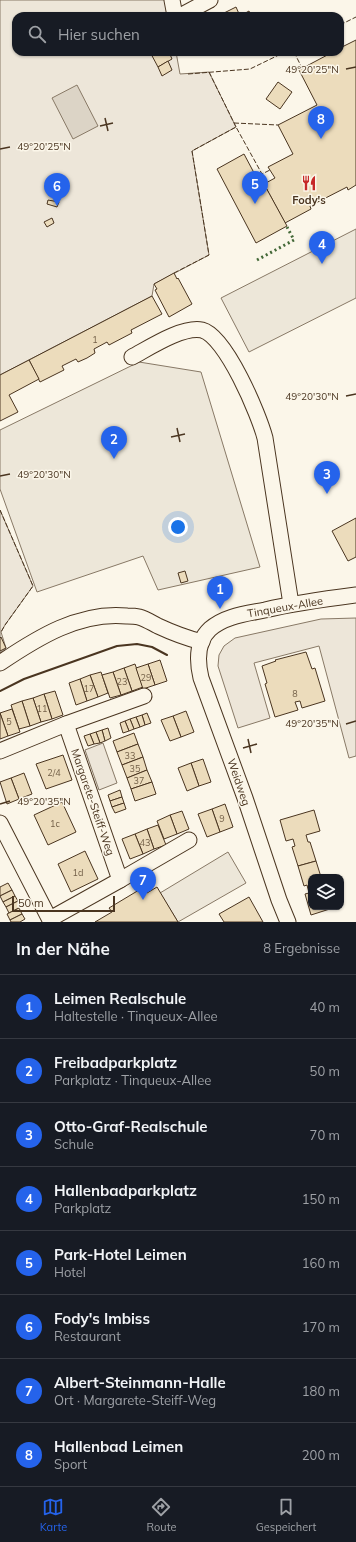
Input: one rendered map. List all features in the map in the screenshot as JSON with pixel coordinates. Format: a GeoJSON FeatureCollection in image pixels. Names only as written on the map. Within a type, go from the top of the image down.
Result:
{"type":"FeatureCollection","features":[{"type":"Feature","properties":{"kind":"street"},"geometry":{"type":"LineString","coordinates":[[172,0],[174,12]]}},
{"type":"Feature","properties":{"kind":"street"},"geometry":{"type":"LineString","coordinates":[[188,12],[210,0]]}},
{"type":"Feature","properties":{"kind":"street"},"geometry":{"type":"LineString","coordinates":[[132,357],[180,333],[190,330],[201,330],[210,333],[219,342],[230,358],[261,423],[265,438],[291,604]]}},
{"type":"Feature","properties":{"kind":"street","name":"Tinqueux-Allee"},"geometry":{"type":"LineString","coordinates":[[202,642],[210,630],[225,619],[291,604],[356,595]]}},
{"type":"Feature","properties":{"kind":"street"},"geometry":{"type":"LineString","coordinates":[[0,663],[39,639],[61,628],[80,620],[99,616],[118,615],[138,617],[184,638],[202,642]]}},
{"type":"Feature","properties":{"kind":"street","name":"Weidweg"},"geometry":{"type":"LineString","coordinates":[[202,642],[198,656],[198,667],[246,798],[279,900],[288,922]]}},
{"type":"Feature","properties":{"kind":"street"},"geometry":{"type":"LineString","coordinates":[[0,751],[66,724],[144,696]]}},
{"type":"Feature","properties":{"kind":"street","name":"Margarete-Steiff-Weg"},"geometry":{"type":"LineString","coordinates":[[66,724],[120,880]]}},
{"type":"Feature","properties":{"kind":"street"},"geometry":{"type":"LineString","coordinates":[[0,823],[50,921],[189,840]]}},
{"type":"Feature","properties":{"kind":"shaded area"},"geometry":{"type":"Polygon","coordinates":[[[0,0],[165,0],[167,12],[12,12],[12,56],[177,56],[180,74],[209,72],[236,127],[192,151],[209,255],[154,284],[152,296],[0,375],[0,0]]]}},
{"type":"Feature","properties":{"kind":"shaded area"},"geometry":{"type":"Polygon","coordinates":[[[77,85],[98,126],[73,139],[52,98],[77,85]]]}},
{"type":"Feature","properties":{"kind":"shaded area"},"geometry":{"type":"Polygon","coordinates":[[[356,229],[356,298],[249,352],[221,298],[356,229]]]}},
{"type":"Feature","properties":{"kind":"shaded area"},"geometry":{"type":"Polygon","coordinates":[[[139,362],[201,372],[260,567],[158,590],[143,556],[37,592],[0,489],[0,430],[139,362]]]}},
{"type":"Feature","properties":{"kind":"shaded area"},"geometry":{"type":"Polygon","coordinates":[[[0,510],[33,586],[1,632],[6,648],[0,653],[0,510]]]}},
{"type":"Feature","properties":{"kind":"shaded area"},"geometry":{"type":"Polygon","coordinates":[[[356,618],[356,756],[349,758],[319,646],[254,663],[270,718],[238,728],[218,666],[219,655],[224,646],[235,638],[321,619],[356,618]]]}},
{"type":"Feature","properties":{"kind":"shaded area"},"geometry":{"type":"Polygon","coordinates":[[[103,743],[117,783],[99,790],[85,750],[103,743]]]}},
{"type":"Feature","properties":{"kind":"shaded area"},"geometry":{"type":"Polygon","coordinates":[[[228,852],[246,883],[178,922],[160,893],[228,852]]]}},
{"type":"Feature","properties":{"kind":"building"},"geometry":{"type":"Polygon","coordinates":[[[236,7],[238,12],[226,12],[236,7]]]}},
{"type":"Feature","properties":{"kind":"building"},"geometry":{"type":"Polygon","coordinates":[[[356,40],[356,185],[348,190],[347,187],[310,206],[311,209],[285,223],[264,184],[275,178],[268,167],[293,154],[278,125],[317,105],[299,70],[325,56],[344,56],[344,46],[356,40]]]}},
{"type":"Feature","properties":{"kind":"building"},"geometry":{"type":"Polygon","coordinates":[[[152,56],[171,56],[172,59],[158,67],[152,56]]]}},
{"type":"Feature","properties":{"kind":"building"},"geometry":{"type":"Polygon","coordinates":[[[168,61],[172,70],[162,76],[158,67],[168,61]]]}},
{"type":"Feature","properties":{"kind":"building"},"geometry":{"type":"Polygon","coordinates":[[[278,82],[292,92],[280,109],[266,99],[278,82]]]}},
{"type":"Feature","properties":{"kind":"building"},"geometry":{"type":"Polygon","coordinates":[[[244,154],[261,186],[264,184],[287,226],[256,243],[217,169],[244,154]]]}},
{"type":"Feature","properties":{"kind":"building"},"geometry":{"type":"Polygon","coordinates":[[[48,200],[59,202],[57,207],[47,204],[48,200]]]}},
{"type":"Feature","properties":{"kind":"building"},"geometry":{"type":"Polygon","coordinates":[[[52,218],[54,223],[47,227],[44,222],[52,218]]]}},
{"type":"Feature","properties":{"kind":"building"},"geometry":{"type":"Polygon","coordinates":[[[174,273],[192,304],[169,317],[155,290],[157,289],[154,284],[174,273]]]}},
{"type":"Feature","properties":{"kind":"building"},"geometry":{"type":"Polygon","coordinates":[[[152,296],[162,314],[131,330],[132,333],[109,345],[107,342],[94,349],[95,353],[87,358],[78,362],[76,359],[62,366],[64,370],[40,382],[29,360],[152,296]]]}},
{"type":"Feature","properties":{"kind":"building"},"geometry":{"type":"Polygon","coordinates":[[[29,360],[39,379],[9,395],[18,412],[0,421],[0,375],[29,360]]]}},
{"type":"Feature","properties":{"kind":"building"},"geometry":{"type":"Polygon","coordinates":[[[356,518],[356,557],[348,561],[332,531],[356,518]]]}},
{"type":"Feature","properties":{"kind":"building"},"geometry":{"type":"Polygon","coordinates":[[[185,571],[188,581],[181,583],[178,573],[185,571]]]}},
{"type":"Feature","properties":{"kind":"building"},"geometry":{"type":"Polygon","coordinates":[[[1,637],[6,648],[0,651],[0,638],[1,637]]]}},
{"type":"Feature","properties":{"kind":"building"},"geometry":{"type":"Polygon","coordinates":[[[306,652],[312,669],[315,668],[325,701],[302,708],[300,701],[295,702],[298,710],[275,717],[265,684],[267,683],[262,666],[276,661],[275,660],[306,652]]]}},
{"type":"Feature","properties":{"kind":"building"},"geometry":{"type":"Polygon","coordinates":[[[160,660],[167,681],[155,685],[148,664],[160,660]]]}},
{"type":"Feature","properties":{"kind":"building"},"geometry":{"type":"Polygon","coordinates":[[[135,664],[143,687],[132,691],[124,668],[135,664]]]}},
{"type":"Feature","properties":{"kind":"building"},"geometry":{"type":"Polygon","coordinates":[[[148,664],[155,685],[143,689],[136,668],[148,664]]]}},
{"type":"Feature","properties":{"kind":"building"},"geometry":{"type":"Polygon","coordinates":[[[124,668],[132,691],[121,695],[113,672],[124,668]]]}},
{"type":"Feature","properties":{"kind":"building"},"geometry":{"type":"Polygon","coordinates":[[[101,672],[108,693],[98,697],[90,675],[101,672]]]}},
{"type":"Feature","properties":{"kind":"building"},"geometry":{"type":"Polygon","coordinates":[[[113,672],[121,695],[110,698],[102,675],[113,672]]]}},
{"type":"Feature","properties":{"kind":"building"},"geometry":{"type":"Polygon","coordinates":[[[90,675],[98,697],[87,701],[80,679],[90,675]]]}},
{"type":"Feature","properties":{"kind":"building"},"geometry":{"type":"Polygon","coordinates":[[[80,679],[87,701],[76,705],[69,683],[80,679]]]}},
{"type":"Feature","properties":{"kind":"building"},"geometry":{"type":"Polygon","coordinates":[[[55,691],[63,715],[52,719],[44,694],[55,691]]]}},
{"type":"Feature","properties":{"kind":"building"},"geometry":{"type":"Polygon","coordinates":[[[44,694],[52,719],[41,722],[33,698],[44,694]]]}},
{"type":"Feature","properties":{"kind":"building"},"geometry":{"type":"Polygon","coordinates":[[[33,698],[41,722],[30,726],[22,701],[33,698]]]}},
{"type":"Feature","properties":{"kind":"building"},"geometry":{"type":"Polygon","coordinates":[[[22,701],[30,726],[19,729],[11,705],[22,701]]]}},
{"type":"Feature","properties":{"kind":"building"},"geometry":{"type":"Polygon","coordinates":[[[12,709],[20,732],[8,736],[0,713],[12,709]]]}},
{"type":"Feature","properties":{"kind":"building"},"geometry":{"type":"Polygon","coordinates":[[[186,711],[194,732],[181,737],[173,716],[186,711]]]}},
{"type":"Feature","properties":{"kind":"building"},"geometry":{"type":"Polygon","coordinates":[[[0,713],[8,736],[0,739],[0,713]]]}},
{"type":"Feature","properties":{"kind":"building"},"geometry":{"type":"Polygon","coordinates":[[[147,713],[151,723],[145,725],[142,715],[147,713]]]}},
{"type":"Feature","properties":{"kind":"building"},"geometry":{"type":"Polygon","coordinates":[[[142,715],[145,725],[140,727],[136,717],[142,715]]]}},
{"type":"Feature","properties":{"kind":"building"},"geometry":{"type":"Polygon","coordinates":[[[173,716],[181,737],[170,741],[161,720],[173,716]]]}},
{"type":"Feature","properties":{"kind":"building"},"geometry":{"type":"Polygon","coordinates":[[[136,717],[140,727],[134,729],[130,719],[136,717]]]}},
{"type":"Feature","properties":{"kind":"building"},"geometry":{"type":"Polygon","coordinates":[[[130,719],[134,729],[129,731],[125,721],[130,719]]]}},
{"type":"Feature","properties":{"kind":"building"},"geometry":{"type":"Polygon","coordinates":[[[125,721],[129,731],[123,733],[120,723],[125,721]]]}},
{"type":"Feature","properties":{"kind":"building"},"geometry":{"type":"Polygon","coordinates":[[[108,728],[111,738],[105,741],[102,730],[108,728]]]}},
{"type":"Feature","properties":{"kind":"building"},"geometry":{"type":"Polygon","coordinates":[[[102,730],[105,741],[100,743],[96,732],[102,730]]]}},
{"type":"Feature","properties":{"kind":"building"},"geometry":{"type":"Polygon","coordinates":[[[96,732],[100,743],[94,744],[90,734],[96,732]]]}},
{"type":"Feature","properties":{"kind":"building"},"geometry":{"type":"Polygon","coordinates":[[[134,733],[138,744],[117,752],[113,741],[134,733]]]}},
{"type":"Feature","properties":{"kind":"building"},"geometry":{"type":"Polygon","coordinates":[[[90,734],[94,744],[88,746],[84,736],[90,734]]]}},
{"type":"Feature","properties":{"kind":"building"},"geometry":{"type":"Polygon","coordinates":[[[138,744],[143,757],[122,765],[117,752],[138,744]]]}},
{"type":"Feature","properties":{"kind":"building"},"geometry":{"type":"Polygon","coordinates":[[[63,755],[72,780],[46,789],[36,764],[63,755]]]}},
{"type":"Feature","properties":{"kind":"building"},"geometry":{"type":"Polygon","coordinates":[[[143,757],[147,770],[127,778],[122,765],[143,757]]]}},
{"type":"Feature","properties":{"kind":"building"},"geometry":{"type":"Polygon","coordinates":[[[203,759],[211,782],[199,786],[191,763],[203,759]]]}},
{"type":"Feature","properties":{"kind":"building"},"geometry":{"type":"Polygon","coordinates":[[[191,763],[199,786],[187,791],[178,768],[191,763]]]}},
{"type":"Feature","properties":{"kind":"building"},"geometry":{"type":"Polygon","coordinates":[[[147,770],[152,782],[131,789],[127,778],[147,770]]]}},
{"type":"Feature","properties":{"kind":"building"},"geometry":{"type":"Polygon","coordinates":[[[24,773],[32,794],[19,799],[11,778],[24,773]]]}},
{"type":"Feature","properties":{"kind":"building"},"geometry":{"type":"Polygon","coordinates":[[[11,778],[19,799],[7,804],[0,782],[11,778]]]}},
{"type":"Feature","properties":{"kind":"building"},"geometry":{"type":"Polygon","coordinates":[[[152,782],[156,794],[135,801],[131,789],[152,782]]]}},
{"type":"Feature","properties":{"kind":"building"},"geometry":{"type":"Polygon","coordinates":[[[120,790],[122,797],[110,801],[108,795],[120,790]]]}},
{"type":"Feature","properties":{"kind":"building"},"geometry":{"type":"Polygon","coordinates":[[[122,797],[124,803],[112,807],[110,801],[122,797]]]}},
{"type":"Feature","properties":{"kind":"building"},"geometry":{"type":"Polygon","coordinates":[[[62,802],[76,832],[48,845],[34,815],[62,802]]]}},
{"type":"Feature","properties":{"kind":"building"},"geometry":{"type":"Polygon","coordinates":[[[124,803],[126,809],[115,813],[112,807],[124,803]]]}},
{"type":"Feature","properties":{"kind":"building"},"geometry":{"type":"Polygon","coordinates":[[[225,804],[233,827],[220,832],[212,809],[225,804]]]}},
{"type":"Feature","properties":{"kind":"building"},"geometry":{"type":"Polygon","coordinates":[[[212,809],[220,832],[207,837],[198,814],[212,809]]]}},
{"type":"Feature","properties":{"kind":"building"},"geometry":{"type":"Polygon","coordinates":[[[314,810],[320,831],[306,835],[308,842],[310,842],[316,861],[298,866],[292,847],[295,846],[293,839],[286,841],[280,820],[314,810]]]}},
{"type":"Feature","properties":{"kind":"building"},"geometry":{"type":"Polygon","coordinates":[[[182,811],[189,829],[177,834],[170,815],[182,811]]]}},
{"type":"Feature","properties":{"kind":"building"},"geometry":{"type":"Polygon","coordinates":[[[170,815],[177,834],[164,839],[157,821],[170,815]]]}},
{"type":"Feature","properties":{"kind":"building"},"geometry":{"type":"Polygon","coordinates":[[[158,825],[166,845],[154,849],[147,829],[158,825]]]}},
{"type":"Feature","properties":{"kind":"building"},"geometry":{"type":"Polygon","coordinates":[[[147,829],[154,849],[143,854],[135,834],[147,829]]]}},
{"type":"Feature","properties":{"kind":"building"},"geometry":{"type":"Polygon","coordinates":[[[135,834],[143,854],[130,859],[122,839],[135,834]]]}},
{"type":"Feature","properties":{"kind":"building"},"geometry":{"type":"Polygon","coordinates":[[[85,851],[98,879],[71,892],[58,864],[85,851]]]}},
{"type":"Feature","properties":{"kind":"building"},"geometry":{"type":"Polygon","coordinates":[[[316,861],[320,874],[308,874],[308,889],[307,885],[304,886],[298,866],[316,861]]]}},
{"type":"Feature","properties":{"kind":"building"},"geometry":{"type":"Polygon","coordinates":[[[8,883],[12,890],[0,896],[0,887],[8,883]]]}},
{"type":"Feature","properties":{"kind":"building"},"geometry":{"type":"Polygon","coordinates":[[[144,887],[147,893],[157,887],[178,922],[95,922],[112,912],[109,908],[144,887]]]}},
{"type":"Feature","properties":{"kind":"building"},"geometry":{"type":"Polygon","coordinates":[[[12,890],[15,896],[3,902],[0,896],[12,890]]]}},
{"type":"Feature","properties":{"kind":"building"},"geometry":{"type":"Polygon","coordinates":[[[308,893],[308,904],[305,894],[308,893]]]}},
{"type":"Feature","properties":{"kind":"building"},"geometry":{"type":"Polygon","coordinates":[[[15,896],[18,901],[6,907],[3,902],[15,896]]]}},
{"type":"Feature","properties":{"kind":"building"},"geometry":{"type":"Polygon","coordinates":[[[249,897],[263,922],[224,922],[219,914],[249,897]]]}},
{"type":"Feature","properties":{"kind":"building"},"geometry":{"type":"Polygon","coordinates":[[[18,901],[21,907],[9,913],[6,907],[18,901]]]}},
{"type":"Feature","properties":{"kind":"building"},"geometry":{"type":"Polygon","coordinates":[[[19,908],[22,914],[10,920],[7,914],[19,908]]]}},
{"type":"Feature","properties":{"kind":"building"},"geometry":{"type":"Polygon","coordinates":[[[310,910],[327,910],[311,915],[310,910]]]}},
{"type":"Feature","properties":{"kind":"building"},"geometry":{"type":"Polygon","coordinates":[[[22,914],[25,919],[20,922],[11,922],[10,920],[22,914]]]}},
{"type":"Feature","properties":{"kind":"hedge"},"geometry":{"type":"LineString","coordinates":[[257,260],[294,240],[287,227]]}},
{"type":"Feature","properties":{"kind":"fence"},"geometry":{"type":"LineString","coordinates":[[344,23],[356,17]]}},
{"type":"Feature","properties":{"kind":"fence"},"geometry":{"type":"LineString","coordinates":[[188,74],[250,69],[277,56]]}},
{"type":"Feature","properties":{"kind":"fence"},"geometry":{"type":"LineString","coordinates":[[296,56],[302,68]]}},
{"type":"Feature","properties":{"kind":"fence"},"geometry":{"type":"LineString","coordinates":[[209,72],[236,127]]}},
{"type":"Feature","properties":{"kind":"fence"},"geometry":{"type":"LineString","coordinates":[[234,123],[278,125]]}},
{"type":"Feature","properties":{"kind":"fence"},"geometry":{"type":"LineString","coordinates":[[174,273],[209,255],[192,151],[236,127],[262,174],[270,170]]}},
{"type":"Feature","properties":{"kind":"fence"},"geometry":{"type":"LineString","coordinates":[[0,510],[33,586],[1,632]]}},
{"type":"Feature","properties":{"kind":"wall"},"geometry":{"type":"LineString","coordinates":[[0,691],[24,679],[117,646],[137,644],[152,647],[167,655]]}},
{"type":"Feature","properties":{"kind":"place","name":"Hallenbad Leimen"},"geometry":{"type":"Point","coordinates":[321,139]}},
{"type":"Feature","properties":{"kind":"place","name":"Fody's"},"geometry":{"type":"Point","coordinates":[309,183]}},
{"type":"Feature","properties":{"kind":"place","name":"Park-Hotel Leimen"},"geometry":{"type":"Point","coordinates":[255,204]}},
{"type":"Feature","properties":{"kind":"place","name":"Fody's Imbiss"},"geometry":{"type":"Point","coordinates":[57,206]}},
{"type":"Feature","properties":{"kind":"place","name":"Hallenbadparkplatz"},"geometry":{"type":"Point","coordinates":[322,264]}},
{"type":"Feature","properties":{"kind":"place","name":"Freibadparkplatz"},"geometry":{"type":"Point","coordinates":[114,459]}},
{"type":"Feature","properties":{"kind":"place","name":"Otto-Graf-Realschule"},"geometry":{"type":"Point","coordinates":[327,494]}},
{"type":"Feature","properties":{"kind":"place","name":"Leimen Realschule"},"geometry":{"type":"Point","coordinates":[220,609]}},
{"type":"Feature","properties":{"kind":"place","name":"Albert-Steinmann-Halle"},"geometry":{"type":"Point","coordinates":[143,900]}}]}
